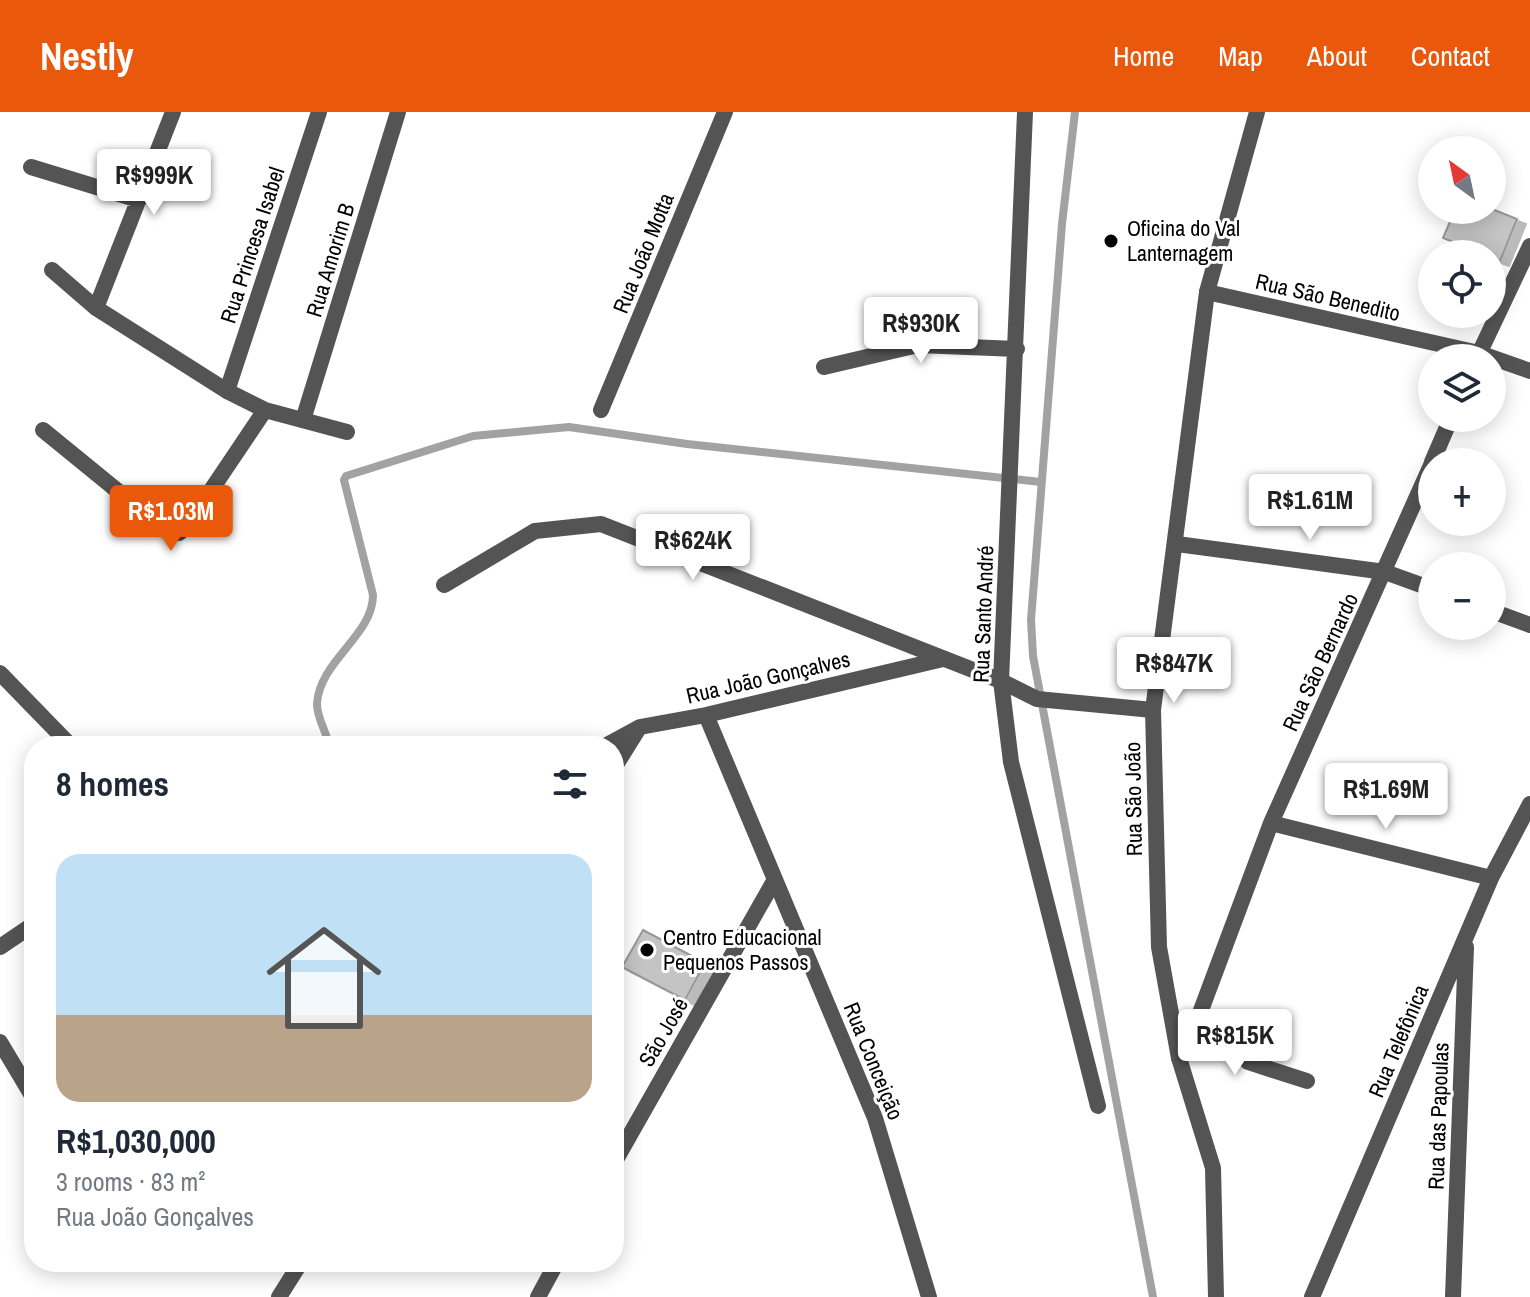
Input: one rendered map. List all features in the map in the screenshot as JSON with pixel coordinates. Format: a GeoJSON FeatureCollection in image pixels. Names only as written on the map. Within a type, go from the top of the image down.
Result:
{"type":"FeatureCollection","features":[{"type":"Feature","properties":{"kind":"street"},"geometry":{"type":"LineString","coordinates":[[96,308],[173,112]]}},
{"type":"Feature","properties":{"kind":"street","name":"Rua Princesa Isabel"},"geometry":{"type":"LineString","coordinates":[[227,391],[319,112]]}},
{"type":"Feature","properties":{"kind":"street","name":"Rua Amorim B"},"geometry":{"type":"LineString","coordinates":[[303,420],[398,112]]}},
{"type":"Feature","properties":{"kind":"street","name":"Rua João Motta"},"geometry":{"type":"LineString","coordinates":[[601,410],[725,112]]}},
{"type":"Feature","properties":{"kind":"street","name":"Rua Santo André"},"geometry":{"type":"LineString","coordinates":[[1025,112],[1001,681],[1011,762],[1098,1106]]}},
{"type":"Feature","properties":{"kind":"street","name":"Rua São João"},"geometry":{"type":"LineString","coordinates":[[1216,1297],[1213,1168],[1179,1058],[1159,947],[1153,710],[1177,544],[1207,292],[1257,112]]}},
{"type":"Feature","properties":{"kind":"street"},"geometry":{"type":"LineString","coordinates":[[31,167],[139,200]]}},
{"type":"Feature","properties":{"kind":"street"},"geometry":{"type":"LineString","coordinates":[[1484,344],[1530,246]]}},
{"type":"Feature","properties":{"kind":"street"},"geometry":{"type":"LineString","coordinates":[[52,270],[96,308],[227,391],[265,410],[347,432]]}},
{"type":"Feature","properties":{"kind":"street","name":"Rua São Benedito"},"geometry":{"type":"LineString","coordinates":[[1207,292],[1427,344]]}},
{"type":"Feature","properties":{"kind":"street"},"geometry":{"type":"LineString","coordinates":[[824,367],[918,345],[1017,349]]}},
{"type":"Feature","properties":{"kind":"street","name":"Rua São Benedito"},"geometry":{"type":"LineString","coordinates":[[1506,364],[1530,371]]}},
{"type":"Feature","properties":{"kind":"street"},"geometry":{"type":"LineString","coordinates":[[43,430],[168,532],[179,533],[187,526],[265,410]]}},
{"type":"Feature","properties":{"kind":"street","name":"Rua São Bernardo"},"geometry":{"type":"LineString","coordinates":[[1179,1058],[1200,1013],[1271,823],[1418,495]]}},
{"type":"Feature","properties":{"kind":"street"},"geometry":{"type":"LineString","coordinates":[[444,585],[535,531],[601,524],[1001,681],[1037,699],[1153,710]]}},
{"type":"Feature","properties":{"kind":"street"},"geometry":{"type":"LineString","coordinates":[[1177,544],[1385,572],[1418,584]]}},
{"type":"Feature","properties":{"kind":"street"},"geometry":{"type":"LineString","coordinates":[[1506,616],[1530,625]]}},
{"type":"Feature","properties":{"kind":"street","name":"Rua João Gonçalves"},"geometry":{"type":"LineString","coordinates":[[623,736],[640,727],[706,715],[943,659]]}},
{"type":"Feature","properties":{"kind":"street"},"geometry":{"type":"LineString","coordinates":[[0,673],[61,736]]}},
{"type":"Feature","properties":{"kind":"street","name":"Rua Conceição"},"geometry":{"type":"LineString","coordinates":[[706,715],[875,1118],[929,1297]]}},
{"type":"Feature","properties":{"kind":"street"},"geometry":{"type":"LineString","coordinates":[[624,752],[640,727]]}},
{"type":"Feature","properties":{"kind":"street","name":"Rua Telefônica"},"geometry":{"type":"LineString","coordinates":[[1312,1297],[1491,878],[1530,804]]}},
{"type":"Feature","properties":{"kind":"street"},"geometry":{"type":"LineString","coordinates":[[1271,823],[1491,878]]}},
{"type":"Feature","properties":{"kind":"street","name":"São José"},"geometry":{"type":"LineString","coordinates":[[624,1145],[774,881]]}},
{"type":"Feature","properties":{"kind":"street"},"geometry":{"type":"LineString","coordinates":[[0,947],[24,931]]}},
{"type":"Feature","properties":{"kind":"street","name":"Rua das Papoulas"},"geometry":{"type":"LineString","coordinates":[[1453,1297],[1467,937]]}},
{"type":"Feature","properties":{"kind":"street"},"geometry":{"type":"LineString","coordinates":[[1200,1013],[1248,1062],[1307,1081]]}},
{"type":"Feature","properties":{"kind":"street"},"geometry":{"type":"LineString","coordinates":[[0,1042],[6,1066],[24,1087]]}},
{"type":"Feature","properties":{"kind":"street"},"geometry":{"type":"LineString","coordinates":[[279,1297],[295,1272]]}},
{"type":"Feature","properties":{"kind":"street"},"geometry":{"type":"LineString","coordinates":[[538,1297],[552,1272]]}},
{"type":"Feature","properties":{"kind":"building"},"geometry":{"type":"Polygon","coordinates":[[[1506,215],[1517,219],[1506,246],[1506,240],[1443,238],[1449,224],[1506,224],[1506,215]]]}},
{"type":"Feature","properties":{"kind":"building","name":"Centro Educacional Pequenos Passos"},"geometry":{"type":"Polygon","coordinates":[[[643,930],[705,963],[685,1000],[624,968],[643,930]]]}},
{"type":"Feature","properties":{"kind":"waterway"},"geometry":{"type":"LineString","coordinates":[[1075,112],[1062,224],[1031,620],[1033,656],[1153,1297]]}},
{"type":"Feature","properties":{"kind":"waterway"},"geometry":{"type":"LineString","coordinates":[[326,736],[317,710],[320,689],[336,661],[365,623],[373,595],[344,480],[346,476],[473,436],[569,427],[687,444],[1041,482]]}},
{"type":"Feature","properties":{"kind":"place","name":"Oficina do Val Lanternagem"},"geometry":{"type":"Point","coordinates":[1111,241]}},
{"type":"Feature","properties":{"kind":"place","name":"Centro Educacional Pequenos Passos"},"geometry":{"type":"Point","coordinates":[647,950]}}]}
